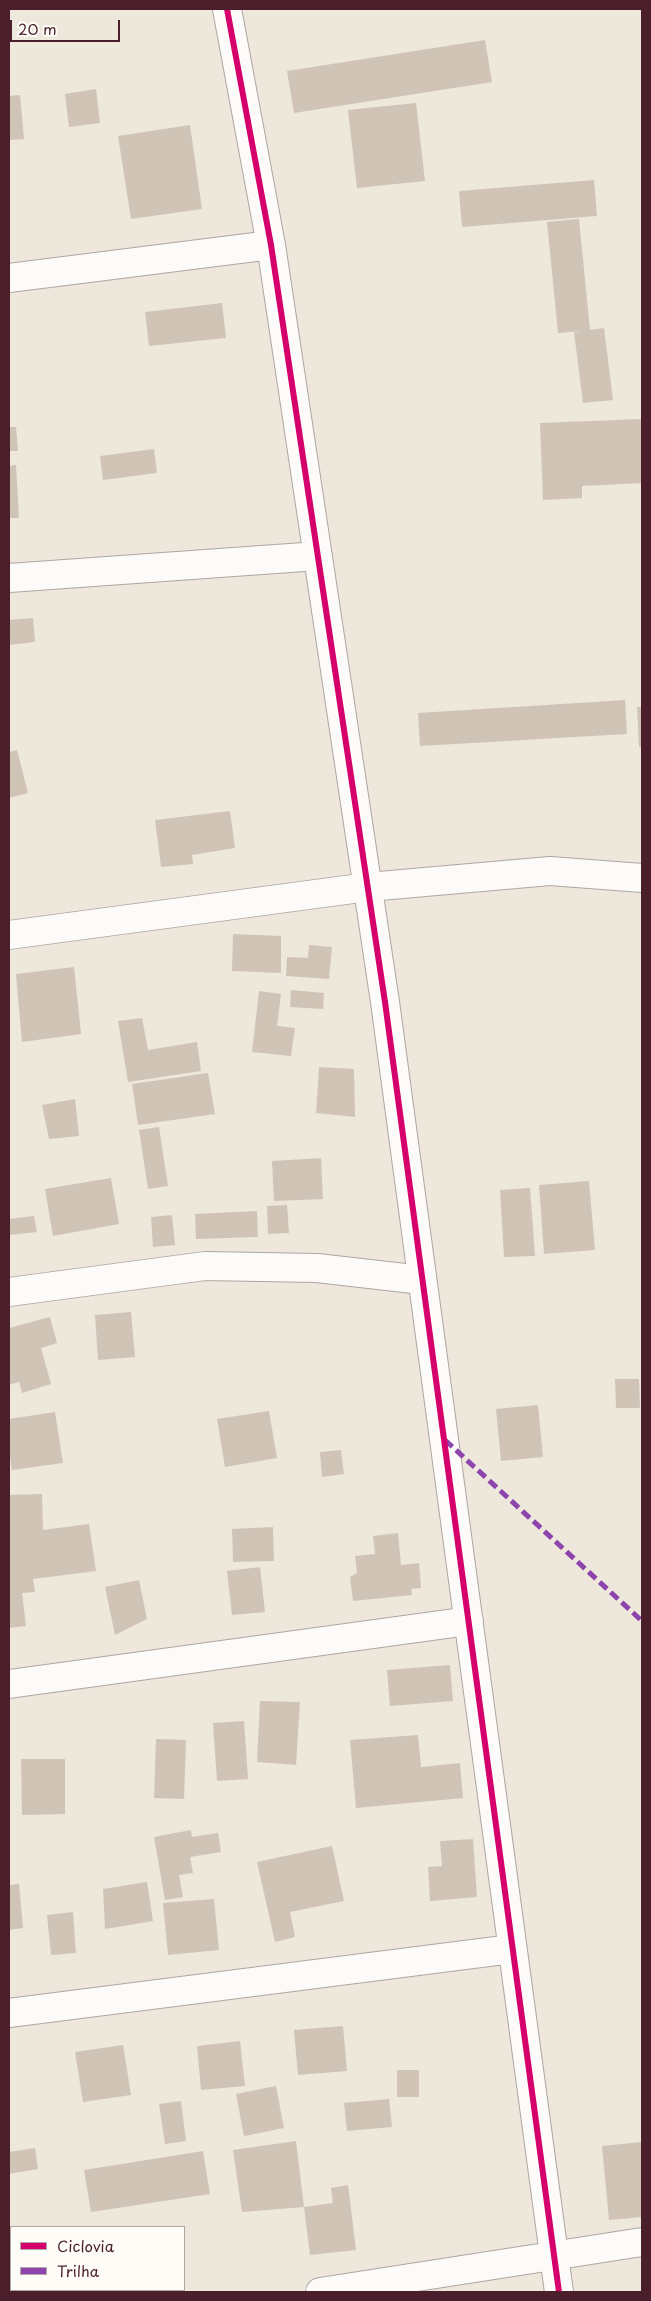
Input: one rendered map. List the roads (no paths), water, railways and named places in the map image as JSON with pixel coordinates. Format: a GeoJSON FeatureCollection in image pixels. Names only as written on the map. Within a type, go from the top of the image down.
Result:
{"type":"FeatureCollection","features":[{"type":"Feature","properties":{"kind":"street"},"geometry":{"type":"LineString","coordinates":[[227,9],[271,245],[368,887],[559,2292]]}},
{"type":"Feature","properties":{"kind":"street"},"geometry":{"type":"LineString","coordinates":[[9,278],[271,245]]}},
{"type":"Feature","properties":{"kind":"street"},"geometry":{"type":"LineString","coordinates":[[9,578],[318,556]]}},
{"type":"Feature","properties":{"kind":"street"},"geometry":{"type":"LineString","coordinates":[[9,935],[368,887],[550,871],[642,878]]}},
{"type":"Feature","properties":{"kind":"street"},"geometry":{"type":"LineString","coordinates":[[9,1292],[206,1266],[317,1268],[422,1280]]}},
{"type":"Feature","properties":{"kind":"street"},"geometry":{"type":"LineString","coordinates":[[9,1684],[469,1621]]}},
{"type":"Feature","properties":{"kind":"street"},"geometry":{"type":"LineString","coordinates":[[9,2013],[512,1949]]}},
{"type":"Feature","properties":{"kind":"street"},"geometry":{"type":"LineString","coordinates":[[320,2292],[642,2242]]}}]}
